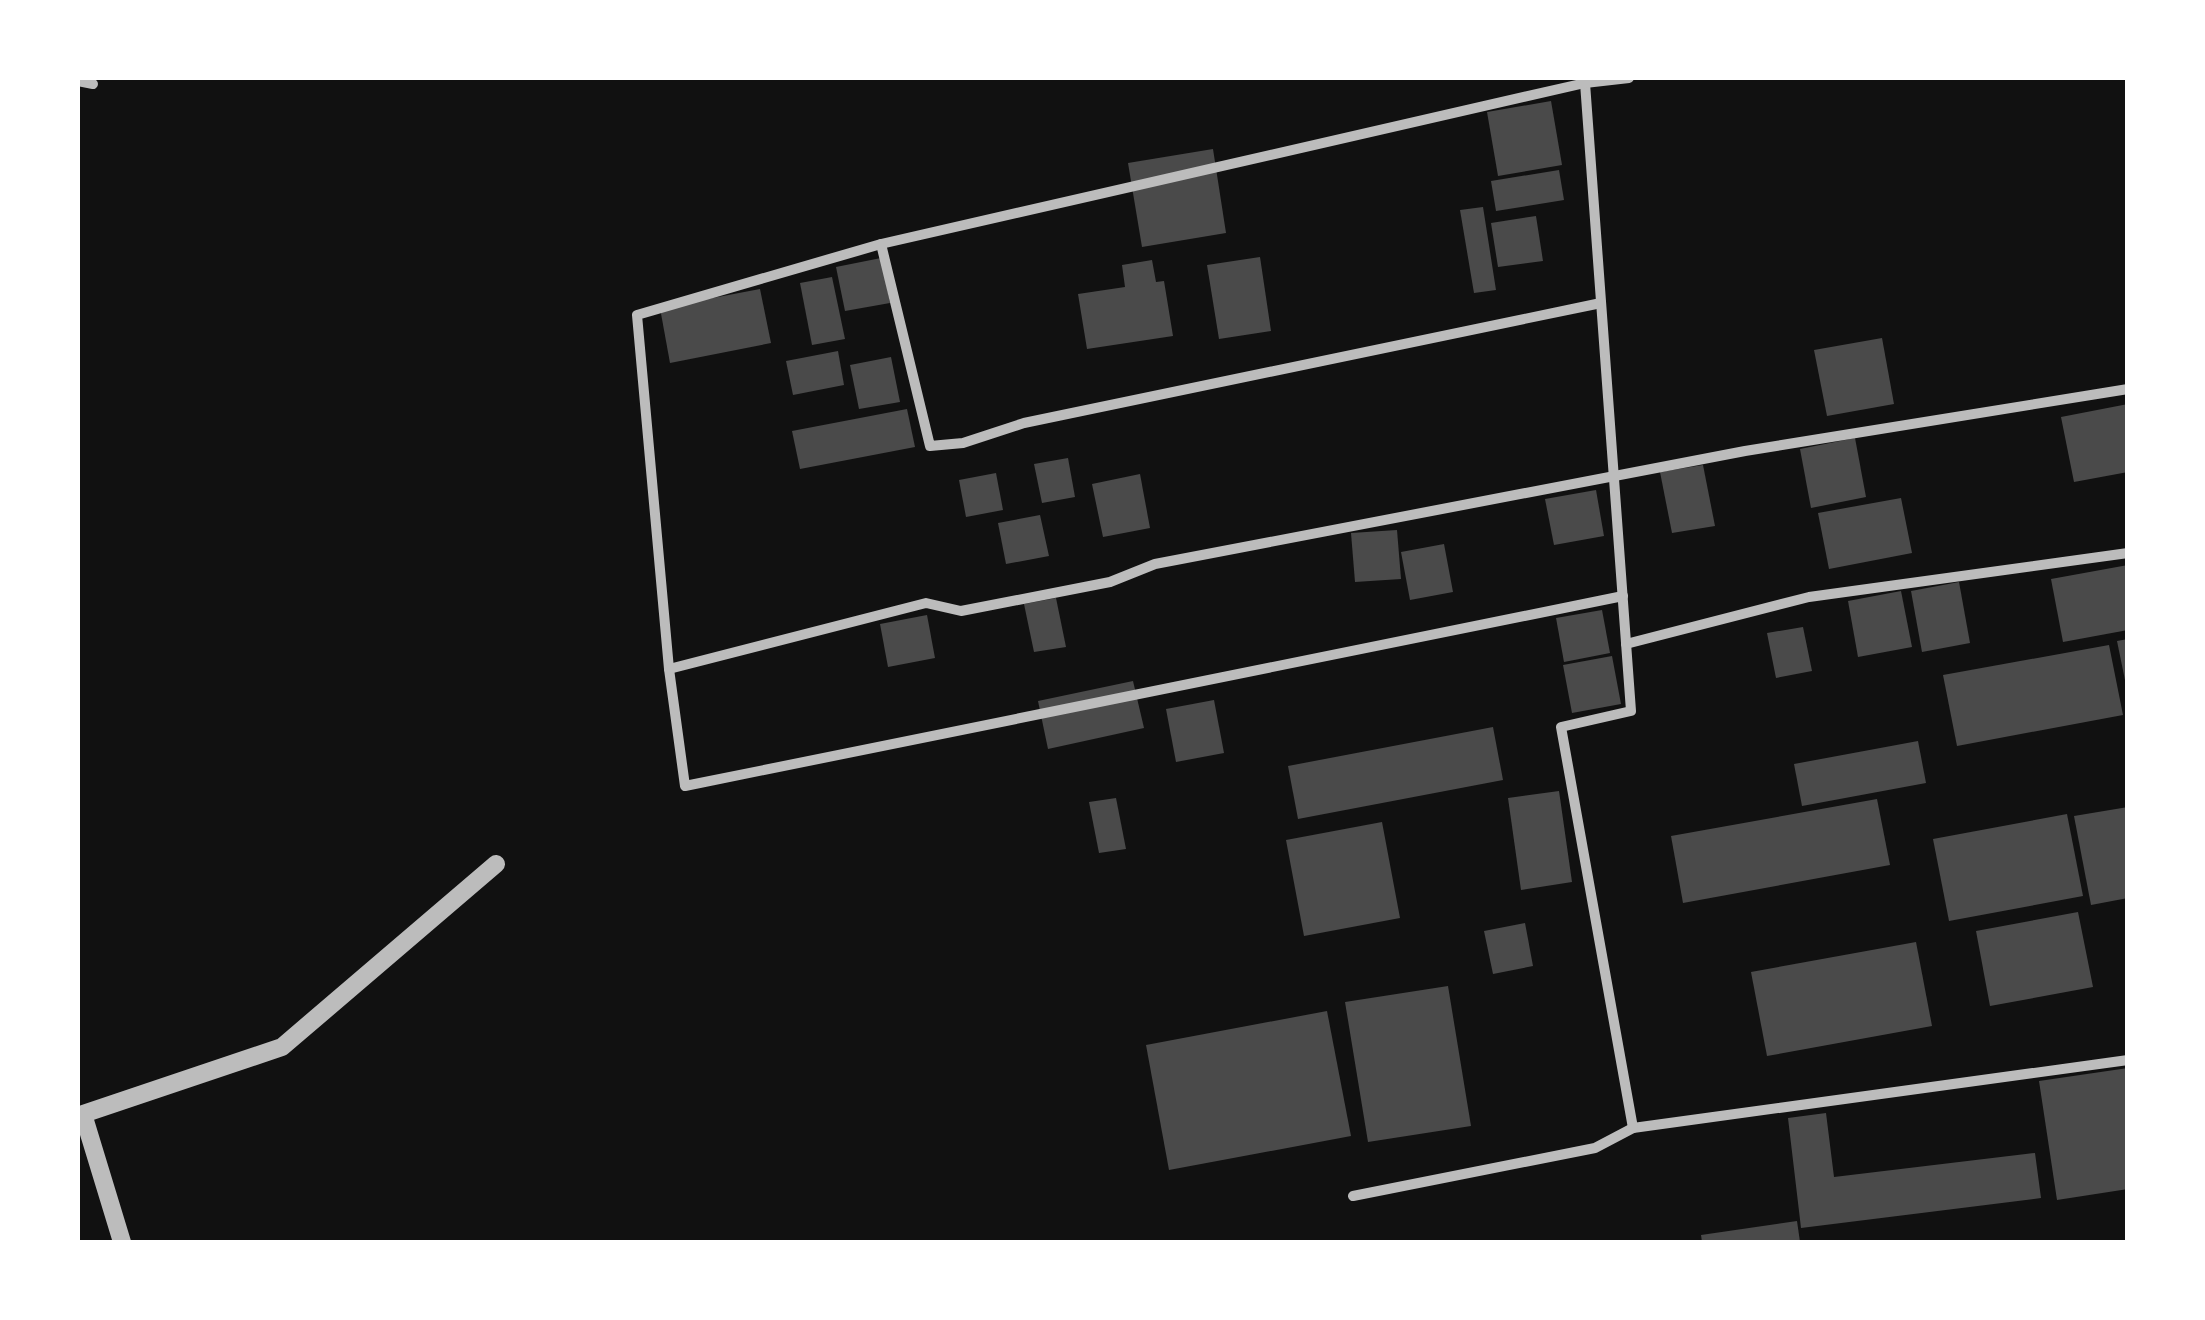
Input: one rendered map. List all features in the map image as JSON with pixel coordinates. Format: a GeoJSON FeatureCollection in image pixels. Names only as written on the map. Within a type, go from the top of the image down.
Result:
{"type":"FeatureCollection","features":[{"type":"Feature","properties":{"kind":"street"},"geometry":{"type":"LineString","coordinates":[[1623,596],[685,786],[669,669],[637,315],[880,244],[1585,83],[1629,78]]}},
{"type":"Feature","properties":{"kind":"street"},"geometry":{"type":"LineString","coordinates":[[78,81],[93,84]]}},
{"type":"Feature","properties":{"kind":"street"},"geometry":{"type":"LineString","coordinates":[[1585,83],[1631,711],[1561,726],[1632,1128]]}},
{"type":"Feature","properties":{"kind":"street"},"geometry":{"type":"LineString","coordinates":[[880,244],[930,446],[963,443],[1024,422],[1602,302]]}},
{"type":"Feature","properties":{"kind":"street"},"geometry":{"type":"LineString","coordinates":[[669,669],[926,602],[961,611],[1110,582],[1155,564],[1745,451],[2128,389]]}},
{"type":"Feature","properties":{"kind":"street"},"geometry":{"type":"LineString","coordinates":[[1626,644],[1809,597],[2128,553]]}},
{"type":"Feature","properties":{"kind":"street"},"geometry":{"type":"LineString","coordinates":[[122,1242],[83,1114],[282,1047],[496,864]]}},
{"type":"Feature","properties":{"kind":"street"},"geometry":{"type":"LineString","coordinates":[[1354,1196],[1595,1148],[1632,1128],[2128,1060]]}},
{"type":"Feature","properties":{"kind":"building"},"geometry":{"type":"Polygon","coordinates":[[[1551,101],[1562,165],[1498,176],[1487,112],[1551,101]]]}},
{"type":"Feature","properties":{"kind":"building"},"geometry":{"type":"Polygon","coordinates":[[[1213,149],[1226,233],[1142,247],[1128,163],[1213,149]]]}},
{"type":"Feature","properties":{"kind":"building"},"geometry":{"type":"Polygon","coordinates":[[[1559,170],[1564,200],[1496,211],[1491,181],[1559,170]]]}},
{"type":"Feature","properties":{"kind":"building"},"geometry":{"type":"Polygon","coordinates":[[[1483,207],[1496,290],[1474,293],[1460,210],[1483,207]]]}},
{"type":"Feature","properties":{"kind":"building"},"geometry":{"type":"Polygon","coordinates":[[[1536,216],[1543,261],[1498,267],[1491,223],[1536,216]]]}},
{"type":"Feature","properties":{"kind":"building"},"geometry":{"type":"Polygon","coordinates":[[[1260,257],[1271,331],[1219,339],[1207,265],[1260,257]]]}},
{"type":"Feature","properties":{"kind":"building"},"geometry":{"type":"Polygon","coordinates":[[[881,258],[890,303],[845,311],[836,267],[881,258]]]}},
{"type":"Feature","properties":{"kind":"building"},"geometry":{"type":"Polygon","coordinates":[[[1152,260],[1156,282],[1164,281],[1173,336],[1087,349],[1078,294],[1125,287],[1122,265],[1152,260]]]}},
{"type":"Feature","properties":{"kind":"building"},"geometry":{"type":"Polygon","coordinates":[[[832,277],[845,339],[812,345],[800,283],[832,277]]]}},
{"type":"Feature","properties":{"kind":"building"},"geometry":{"type":"Polygon","coordinates":[[[760,289],[771,343],[670,363],[660,308],[760,289]]]}},
{"type":"Feature","properties":{"kind":"building"},"geometry":{"type":"Polygon","coordinates":[[[1882,338],[1894,404],[1827,416],[1814,350],[1882,338]]]}},
{"type":"Feature","properties":{"kind":"building"},"geometry":{"type":"Polygon","coordinates":[[[838,351],[844,385],[793,395],[786,361],[838,351]]]}},
{"type":"Feature","properties":{"kind":"building"},"geometry":{"type":"Polygon","coordinates":[[[891,357],[900,402],[859,409],[850,365],[891,357]]]}},
{"type":"Feature","properties":{"kind":"building"},"geometry":{"type":"Polygon","coordinates":[[[2128,404],[2128,472],[2074,482],[2061,417],[2128,404]]]}},
{"type":"Feature","properties":{"kind":"building"},"geometry":{"type":"Polygon","coordinates":[[[907,409],[915,447],[800,469],[792,431],[907,409]]]}},
{"type":"Feature","properties":{"kind":"building"},"geometry":{"type":"Polygon","coordinates":[[[1855,438],[1866,497],[1811,508],[1800,449],[1855,438]]]}},
{"type":"Feature","properties":{"kind":"building"},"geometry":{"type":"Polygon","coordinates":[[[1068,458],[1075,497],[1042,503],[1034,464],[1068,458]]]}},
{"type":"Feature","properties":{"kind":"building"},"geometry":{"type":"Polygon","coordinates":[[[1703,465],[1715,526],[1672,533],[1660,472],[1703,465]]]}},
{"type":"Feature","properties":{"kind":"building"},"geometry":{"type":"Polygon","coordinates":[[[996,473],[1003,510],[966,517],[959,480],[996,473]]]}},
{"type":"Feature","properties":{"kind":"building"},"geometry":{"type":"Polygon","coordinates":[[[1140,474],[1150,528],[1103,537],[1092,484],[1140,474]]]}},
{"type":"Feature","properties":{"kind":"building"},"geometry":{"type":"Polygon","coordinates":[[[1596,490],[1604,536],[1554,545],[1545,499],[1596,490]]]}},
{"type":"Feature","properties":{"kind":"building"},"geometry":{"type":"Polygon","coordinates":[[[1901,498],[1912,553],[1829,569],[1818,513],[1901,498]]]}},
{"type":"Feature","properties":{"kind":"building"},"geometry":{"type":"Polygon","coordinates":[[[1040,515],[1049,556],[1006,564],[998,523],[1040,515]]]}},
{"type":"Feature","properties":{"kind":"building"},"geometry":{"type":"Polygon","coordinates":[[[1397,530],[1401,579],[1355,582],[1351,533],[1397,530]]]}},
{"type":"Feature","properties":{"kind":"building"},"geometry":{"type":"Polygon","coordinates":[[[1444,544],[1453,592],[1410,600],[1401,552],[1444,544]]]}},
{"type":"Feature","properties":{"kind":"building"},"geometry":{"type":"Polygon","coordinates":[[[2128,565],[2128,630],[2063,642],[2051,579],[2128,565]]]}},
{"type":"Feature","properties":{"kind":"building"},"geometry":{"type":"Polygon","coordinates":[[[1959,582],[1970,643],[1922,652],[1911,591],[1959,582]]]}},
{"type":"Feature","properties":{"kind":"building"},"geometry":{"type":"Polygon","coordinates":[[[1901,591],[1912,647],[1858,657],[1848,601],[1901,591]]]}},
{"type":"Feature","properties":{"kind":"building"},"geometry":{"type":"Polygon","coordinates":[[[1056,598],[1066,647],[1034,652],[1024,604],[1056,598]]]}},
{"type":"Feature","properties":{"kind":"building"},"geometry":{"type":"Polygon","coordinates":[[[1602,610],[1610,653],[1564,662],[1556,618],[1602,610]]]}},
{"type":"Feature","properties":{"kind":"building"},"geometry":{"type":"Polygon","coordinates":[[[927,615],[935,658],[888,667],[880,624],[927,615]]]}},
{"type":"Feature","properties":{"kind":"building"},"geometry":{"type":"Polygon","coordinates":[[[1803,627],[1812,671],[1776,678],[1767,633],[1803,627]]]}},
{"type":"Feature","properties":{"kind":"building"},"geometry":{"type":"Polygon","coordinates":[[[2128,639],[2128,685],[2126,685],[2117,641],[2128,639]]]}},
{"type":"Feature","properties":{"kind":"building"},"geometry":{"type":"Polygon","coordinates":[[[2109,645],[2123,715],[1957,746],[1943,675],[2109,645]]]}},
{"type":"Feature","properties":{"kind":"building"},"geometry":{"type":"Polygon","coordinates":[[[1612,656],[1621,704],[1572,713],[1563,665],[1612,656]]]}},
{"type":"Feature","properties":{"kind":"building"},"geometry":{"type":"Polygon","coordinates":[[[1133,681],[1144,728],[1048,749],[1038,701],[1133,681]]]}},
{"type":"Feature","properties":{"kind":"building"},"geometry":{"type":"Polygon","coordinates":[[[1214,700],[1224,753],[1176,762],[1166,709],[1214,700]]]}},
{"type":"Feature","properties":{"kind":"building"},"geometry":{"type":"Polygon","coordinates":[[[1493,727],[1503,780],[1298,819],[1288,766],[1493,727]]]}},
{"type":"Feature","properties":{"kind":"building"},"geometry":{"type":"Polygon","coordinates":[[[1918,741],[1926,783],[1802,806],[1794,764],[1918,741]]]}},
{"type":"Feature","properties":{"kind":"building"},"geometry":{"type":"Polygon","coordinates":[[[1559,791],[1572,882],[1521,890],[1508,798],[1559,791]]]}},
{"type":"Feature","properties":{"kind":"building"},"geometry":{"type":"Polygon","coordinates":[[[1116,798],[1126,849],[1099,853],[1089,802],[1116,798]]]}},
{"type":"Feature","properties":{"kind":"building"},"geometry":{"type":"Polygon","coordinates":[[[1877,799],[1890,865],[1683,903],[1671,836],[1877,799]]]}},
{"type":"Feature","properties":{"kind":"building"},"geometry":{"type":"Polygon","coordinates":[[[2128,807],[2128,898],[2091,905],[2074,816],[2128,807]]]}},
{"type":"Feature","properties":{"kind":"building"},"geometry":{"type":"Polygon","coordinates":[[[2067,814],[2083,896],[1949,921],[1933,839],[2067,814]]]}},
{"type":"Feature","properties":{"kind":"building"},"geometry":{"type":"Polygon","coordinates":[[[1382,822],[1400,918],[1304,936],[1286,840],[1382,822]]]}},
{"type":"Feature","properties":{"kind":"building"},"geometry":{"type":"Polygon","coordinates":[[[2078,912],[2093,987],[1990,1006],[1976,931],[2078,912]]]}},
{"type":"Feature","properties":{"kind":"building"},"geometry":{"type":"Polygon","coordinates":[[[1525,923],[1533,966],[1493,974],[1484,931],[1525,923]]]}},
{"type":"Feature","properties":{"kind":"building"},"geometry":{"type":"Polygon","coordinates":[[[1916,942],[1932,1026],[1767,1056],[1751,972],[1916,942]]]}},
{"type":"Feature","properties":{"kind":"building"},"geometry":{"type":"Polygon","coordinates":[[[1448,986],[1471,1126],[1368,1142],[1345,1002],[1448,986]]]}},
{"type":"Feature","properties":{"kind":"building"},"geometry":{"type":"Polygon","coordinates":[[[1327,1011],[1351,1136],[1169,1170],[1146,1045],[1327,1011]]]}},
{"type":"Feature","properties":{"kind":"building"},"geometry":{"type":"Polygon","coordinates":[[[2128,1068],[2128,1189],[2057,1200],[2039,1081],[2128,1068]]]}},
{"type":"Feature","properties":{"kind":"building"},"geometry":{"type":"Polygon","coordinates":[[[1826,1113],[1834,1177],[2035,1153],[2041,1198],[1801,1228],[1788,1118],[1826,1113]]]}},
{"type":"Feature","properties":{"kind":"building"},"geometry":{"type":"Polygon","coordinates":[[[1797,1221],[1800,1242],[1702,1242],[1701,1235],[1797,1221]]]}}]}
